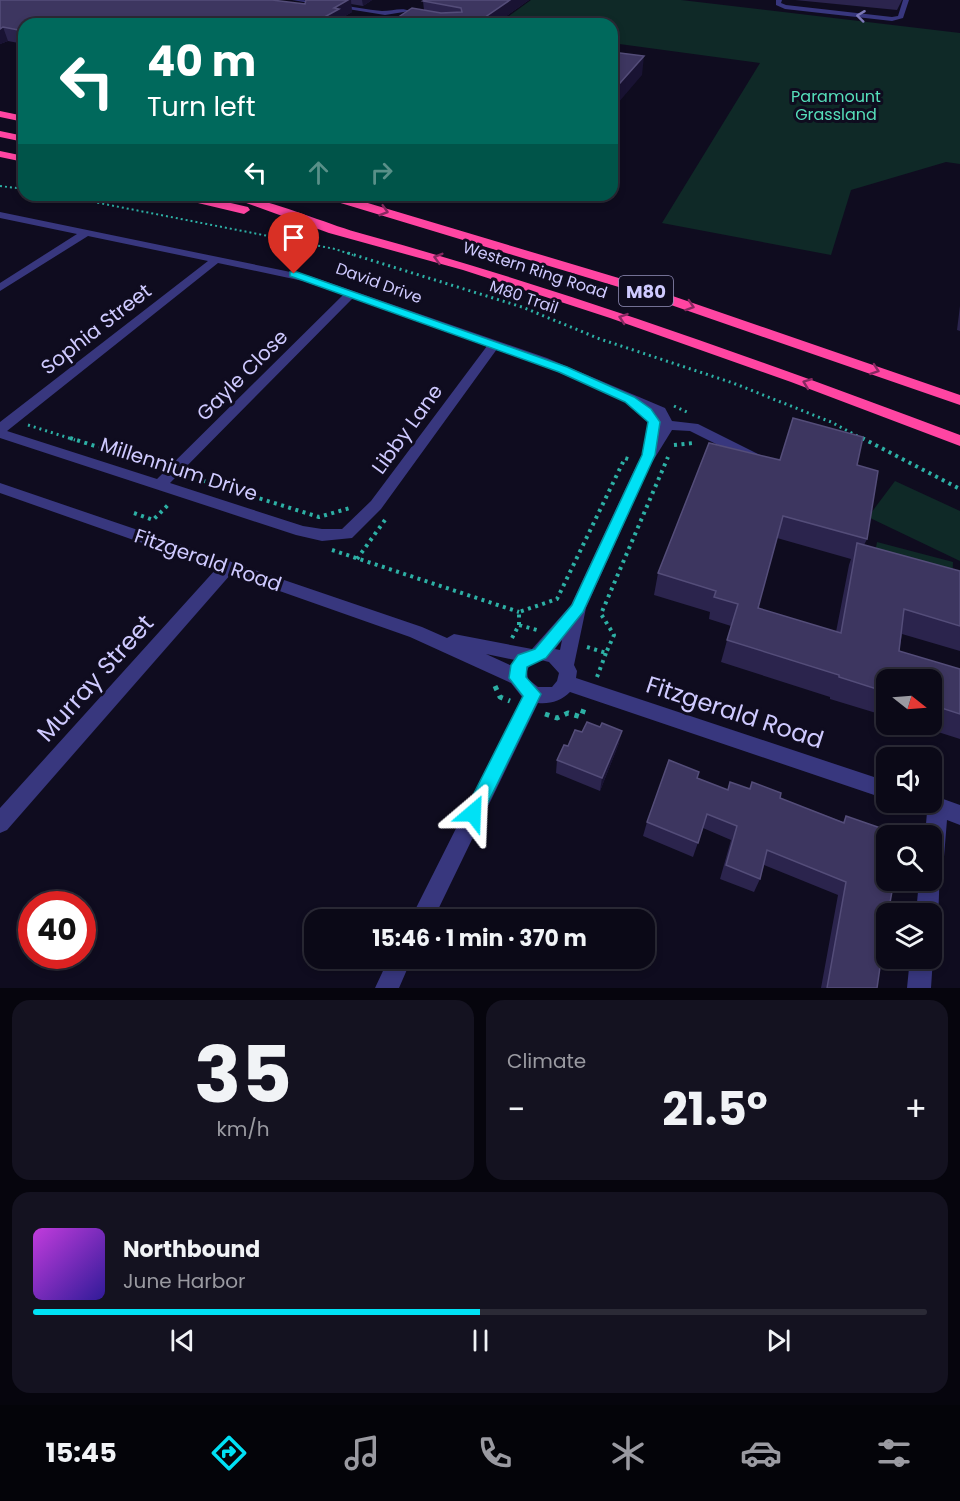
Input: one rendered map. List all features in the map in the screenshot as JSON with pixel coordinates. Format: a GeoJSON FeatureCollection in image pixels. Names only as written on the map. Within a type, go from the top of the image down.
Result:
{"type":"FeatureCollection","features":[{"type":"Feature","properties":{"kind":"highway"},"geometry":{"type":"LineString","coordinates":[[3,114],[18,118]]}},
{"type":"Feature","properties":{"kind":"highway"},"geometry":{"type":"LineString","coordinates":[[0,134],[18,138]]}},
{"type":"Feature","properties":{"kind":"highway"},"geometry":{"type":"LineString","coordinates":[[0,154],[18,158]]}},
{"type":"Feature","properties":{"kind":"highway"},"geometry":{"type":"LineString","coordinates":[[0,160],[18,160]]}},
{"type":"Feature","properties":{"kind":"highway"},"geometry":{"type":"LineString","coordinates":[[206,201],[333,231]]}},
{"type":"Feature","properties":{"kind":"highway","name":"Western Ring Road"},"geometry":{"type":"LineString","coordinates":[[247,201],[333,231],[468,267],[615,315],[960,441]]}},
{"type":"Feature","properties":{"kind":"highway","name":"Western Ring Road"},"geometry":{"type":"LineString","coordinates":[[347,201],[627,285],[960,400]]}},
{"type":"Feature","properties":{"kind":"street"},"geometry":{"type":"LineString","coordinates":[[295,0],[372,10],[410,10]]}},
{"type":"Feature","properties":{"kind":"street"},"geometry":{"type":"LineString","coordinates":[[779,0],[778,4],[785,7],[892,19],[901,17],[906,0]]}},
{"type":"Feature","properties":{"kind":"street"},"geometry":{"type":"LineString","coordinates":[[397,11],[399,6],[410,10]]}},
{"type":"Feature","properties":{"kind":"street","name":"David Drive"},"geometry":{"type":"LineString","coordinates":[[0,215],[294,274],[563,369],[630,399],[663,427]]}},
{"type":"Feature","properties":{"kind":"street"},"geometry":{"type":"LineString","coordinates":[[0,288],[87,232]]}},
{"type":"Feature","properties":{"kind":"street","name":"Sophia Street"},"geometry":{"type":"LineString","coordinates":[[0,431],[217,259]]}},
{"type":"Feature","properties":{"kind":"street","name":"Gayle Close"},"geometry":{"type":"LineString","coordinates":[[160,484],[352,293]]}},
{"type":"Feature","properties":{"kind":"street","name":"Libby Lane"},"geometry":{"type":"LineString","coordinates":[[346,534],[376,505],[495,344]]}},
{"type":"Feature","properties":{"kind":"street"},"geometry":{"type":"LineString","coordinates":[[578,608],[536,655],[519,665],[518,678],[526,690],[532,694],[556,693],[566,674],[578,608],[646,460],[658,446],[663,427],[705,434],[763,461]]}},
{"type":"Feature","properties":{"kind":"street","name":"Millennium Drive"},"geometry":{"type":"LineString","coordinates":[[0,431],[302,531],[322,535],[346,534]]}},
{"type":"Feature","properties":{"kind":"street","name":"Fitzgerald Road"},"geometry":{"type":"LineString","coordinates":[[0,488],[416,632],[518,678]]}},
{"type":"Feature","properties":{"kind":"street","name":"Murray Street"},"geometry":{"type":"LineString","coordinates":[[0,823],[228,567]]}},
{"type":"Feature","properties":{"kind":"street","name":"Fitzgerald Road"},"geometry":{"type":"LineString","coordinates":[[416,632],[505,652],[536,655]]}},
{"type":"Feature","properties":{"kind":"street"},"geometry":{"type":"LineString","coordinates":[[536,655],[555,656],[566,674]]}},
{"type":"Feature","properties":{"kind":"street","name":"Fitzgerald Road"},"geometry":{"type":"LineString","coordinates":[[566,674],[876,786]]}},
{"type":"Feature","properties":{"kind":"street"},"geometry":{"type":"LineString","coordinates":[[426,909],[532,694]]}},
{"type":"Feature","properties":{"kind":"street"},"geometry":{"type":"LineString","coordinates":[[942,808],[960,814]]}},
{"type":"Feature","properties":{"kind":"street"},"geometry":{"type":"LineString","coordinates":[[387,988],[396,969]]}},
{"type":"Feature","properties":{"kind":"street"},"geometry":{"type":"LineString","coordinates":[[919,988],[921,969]]}},
{"type":"Feature","properties":{"kind":"path"},"geometry":{"type":"LineString","coordinates":[[0,186],[18,188]]}},
{"type":"Feature","properties":{"kind":"path","name":"M80 Trail"},"geometry":{"type":"LineString","coordinates":[[89,201],[335,249],[522,307],[600,339],[734,383],[812,414],[856,434],[960,489]]}},
{"type":"Feature","properties":{"kind":"path"},"geometry":{"type":"LineString","coordinates":[[12,420],[318,517],[352,507]]}},
{"type":"Feature","properties":{"kind":"path"},"geometry":{"type":"LineString","coordinates":[[519,625],[519,612],[557,599],[625,459],[646,460],[663,469]]}},
{"type":"Feature","properties":{"kind":"path"},"geometry":{"type":"LineString","coordinates":[[357,559],[391,512]]}},
{"type":"Feature","properties":{"kind":"green space","name":"Paramount Grassland"},"geometry":{"type":"Polygon","coordinates":[[[531,0],[681,0],[960,33],[960,164],[946,162],[851,190],[831,255],[662,223],[760,63],[618,44],[618,18],[506,18],[531,0]]]}},
{"type":"Feature","properties":{"kind":"green space"},"geometry":{"type":"Polygon","coordinates":[[[895,481],[960,511],[960,561],[868,517],[895,481]]]}},
{"type":"Feature","properties":{"kind":"green space"},"geometry":{"type":"Polygon","coordinates":[[[877,542],[953,562],[952,585],[873,564],[877,542]]]}},
{"type":"Feature","properties":{"kind":"building"},"geometry":{"type":"Polygon","coordinates":[[[0,0],[272,0],[305,4],[306,0],[348,0],[334,8],[339,9],[323,18],[18,18],[18,30],[3,27],[0,29],[0,0]]]}},
{"type":"Feature","properties":{"kind":"building"},"geometry":{"type":"Polygon","coordinates":[[[510,0],[484,18],[397,18],[412,8],[441,13],[462,12],[461,8],[423,1],[510,0]]]}},
{"type":"Feature","properties":{"kind":"building"},"geometry":{"type":"Polygon","coordinates":[[[618,53],[644,56],[618,85],[618,53]]]}},
{"type":"Feature","properties":{"kind":"building"},"geometry":{"type":"Polygon","coordinates":[[[793,418],[863,437],[857,465],[878,471],[867,539],[783,516],[758,608],[841,633],[857,543],[960,571],[960,626],[904,609],[899,651],[960,669],[960,714],[942,708],[942,669],[876,669],[876,689],[727,640],[738,604],[714,597],[716,591],[658,573],[709,443],[780,460],[793,418]]]}},
{"type":"Feature","properties":{"kind":"building"},"geometry":{"type":"Polygon","coordinates":[[[587,722],[600,727],[602,723],[622,731],[602,778],[557,760],[564,745],[568,746],[575,730],[582,732],[587,722]]]}},
{"type":"Feature","properties":{"kind":"building"},"geometry":{"type":"Polygon","coordinates":[[[669,760],[699,772],[697,778],[728,790],[730,782],[750,789],[752,782],[781,793],[780,798],[844,823],[846,816],[876,826],[876,891],[892,891],[890,903],[876,903],[876,969],[880,969],[877,988],[827,988],[846,882],[767,850],[760,879],[726,865],[737,826],[707,814],[698,843],[647,822],[669,760]]]}},
{"type":"Feature","properties":{"kind":"route"},"geometry":{"type":"LineString","coordinates":[[294,274],[563,369],[630,399],[647,412],[654,422],[648,455],[578,608],[540,654],[524,659],[519,665],[517,672],[521,685],[532,694],[473,813]]}}]}
